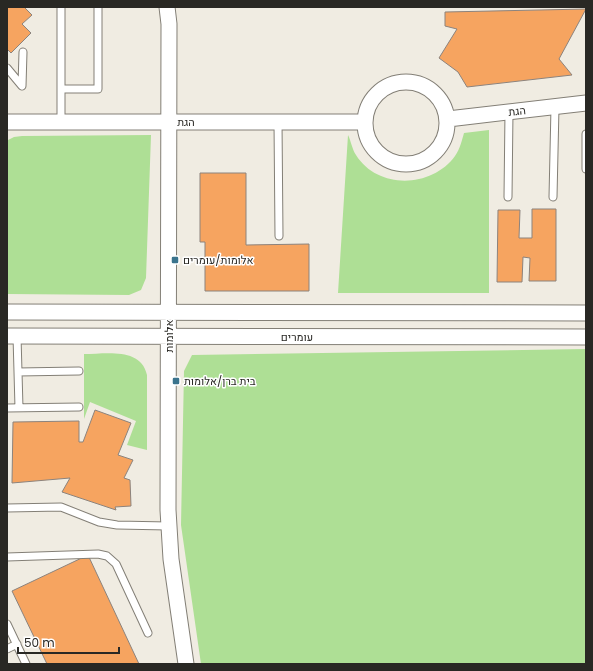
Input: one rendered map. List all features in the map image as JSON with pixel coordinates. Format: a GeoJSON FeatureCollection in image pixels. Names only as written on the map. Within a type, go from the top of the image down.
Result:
{"type":"FeatureCollection","features":[{"type":"Feature","properties":{"kind":"street","name":"אלומות"},"geometry":{"type":"LineString","coordinates":[[167,7],[169,24],[168,526],[186,664]]}},
{"type":"Feature","properties":{"kind":"street"},"geometry":{"type":"LineString","coordinates":[[405,81],[421,84],[434,92],[444,105],[448,119],[445,137],[437,150],[424,160],[408,164],[392,162],[379,153],[369,140],[365,122],[368,108],[376,95],[389,85],[405,81]]}},
{"type":"Feature","properties":{"kind":"street","name":"הגת"},"geometry":{"type":"LineString","coordinates":[[448,119],[586,103]]}},
{"type":"Feature","properties":{"kind":"street","name":"הגת"},"geometry":{"type":"LineString","coordinates":[[7,122],[365,122]]}},
{"type":"Feature","properties":{"kind":"street"},"geometry":{"type":"LineString","coordinates":[[7,312],[586,313]]}},
{"type":"Feature","properties":{"kind":"street","name":"עומרים"},"geometry":{"type":"LineString","coordinates":[[12,336],[586,337]]}},
{"type":"Feature","properties":{"kind":"lane"},"geometry":{"type":"LineString","coordinates":[[61,7],[61,122]]}},
{"type":"Feature","properties":{"kind":"lane"},"geometry":{"type":"LineString","coordinates":[[61,88],[98,89],[98,7]]}},
{"type":"Feature","properties":{"kind":"lane"},"geometry":{"type":"LineString","coordinates":[[7,68],[22,86],[23,52]]}},
{"type":"Feature","properties":{"kind":"lane"},"geometry":{"type":"LineString","coordinates":[[553,197],[555,107]]}},
{"type":"Feature","properties":{"kind":"lane"},"geometry":{"type":"LineString","coordinates":[[508,197],[509,112]]}},
{"type":"Feature","properties":{"kind":"lane"},"geometry":{"type":"LineString","coordinates":[[278,122],[279,236]]}},
{"type":"Feature","properties":{"kind":"lane"},"geometry":{"type":"LineString","coordinates":[[586,134],[586,169]]}},
{"type":"Feature","properties":{"kind":"lane"},"geometry":{"type":"LineString","coordinates":[[12,336],[18,372],[19,408]]}},
{"type":"Feature","properties":{"kind":"lane"},"geometry":{"type":"LineString","coordinates":[[18,372],[79,371]]}},
{"type":"Feature","properties":{"kind":"lane"},"geometry":{"type":"LineString","coordinates":[[7,408],[80,407]]}},
{"type":"Feature","properties":{"kind":"lane"},"geometry":{"type":"LineString","coordinates":[[7,508],[60,507],[99,522],[117,525],[168,526]]}},
{"type":"Feature","properties":{"kind":"lane"},"geometry":{"type":"LineString","coordinates":[[7,557],[74,558],[102,554],[112,559],[148,633]]}},
{"type":"Feature","properties":{"kind":"lane"},"geometry":{"type":"LineString","coordinates":[[7,624],[26,664]]}},
{"type":"Feature","properties":{"kind":"lane"},"geometry":{"type":"LineString","coordinates":[[7,649],[17,644]]}},
{"type":"Feature","properties":{"kind":"green space"},"geometry":{"type":"Polygon","coordinates":[[[489,130],[489,293],[338,293],[348,135],[356,155],[366,166],[378,174],[391,179],[405,181],[419,179],[433,174],[445,167],[457,153],[464,133],[489,130]]]}},
{"type":"Feature","properties":{"kind":"green space"},"geometry":{"type":"Polygon","coordinates":[[[151,135],[146,278],[141,290],[129,295],[7,294],[8,140],[14,137],[22,136],[151,135]]]}},
{"type":"Feature","properties":{"kind":"green space"},"geometry":{"type":"Polygon","coordinates":[[[586,349],[586,664],[201,664],[181,525],[184,371],[192,355],[586,349]]]}},
{"type":"Feature","properties":{"kind":"green space"},"geometry":{"type":"Polygon","coordinates":[[[84,354],[122,354],[138,360],[143,366],[147,375],[147,450],[127,445],[136,421],[90,402],[84,419],[84,354]]]}},
{"type":"Feature","properties":{"kind":"building"},"geometry":{"type":"Polygon","coordinates":[[[7,7],[24,7],[32,15],[22,24],[31,33],[11,53],[7,49],[7,7]]]}},
{"type":"Feature","properties":{"kind":"building"},"geometry":{"type":"Polygon","coordinates":[[[586,9],[559,59],[572,75],[467,87],[458,72],[439,58],[457,29],[445,26],[445,12],[586,9]]]}},
{"type":"Feature","properties":{"kind":"building"},"geometry":{"type":"Polygon","coordinates":[[[200,173],[246,173],[246,245],[309,244],[309,291],[205,291],[205,242],[200,242],[200,173]]]}},
{"type":"Feature","properties":{"kind":"building"},"geometry":{"type":"Polygon","coordinates":[[[532,209],[556,209],[556,281],[529,281],[530,258],[523,257],[522,282],[497,282],[498,210],[520,210],[519,238],[532,238],[532,209]]]}},
{"type":"Feature","properties":{"kind":"building"},"geometry":{"type":"Polygon","coordinates":[[[95,410],[131,423],[118,455],[133,460],[124,478],[130,480],[131,506],[115,507],[116,510],[62,492],[70,478],[12,483],[13,422],[79,421],[79,442],[83,442],[95,410]]]}},
{"type":"Feature","properties":{"kind":"building"},"geometry":{"type":"Polygon","coordinates":[[[88,555],[139,664],[47,664],[12,591],[88,555]]]}},
{"type":"Feature","properties":{"kind":"place","name":"אלומות/עומרים"},"geometry":{"type":"Point","coordinates":[175,260]}},
{"type":"Feature","properties":{"kind":"place","name":"בית ברן/אלומות"},"geometry":{"type":"Point","coordinates":[176,381]}}]}
